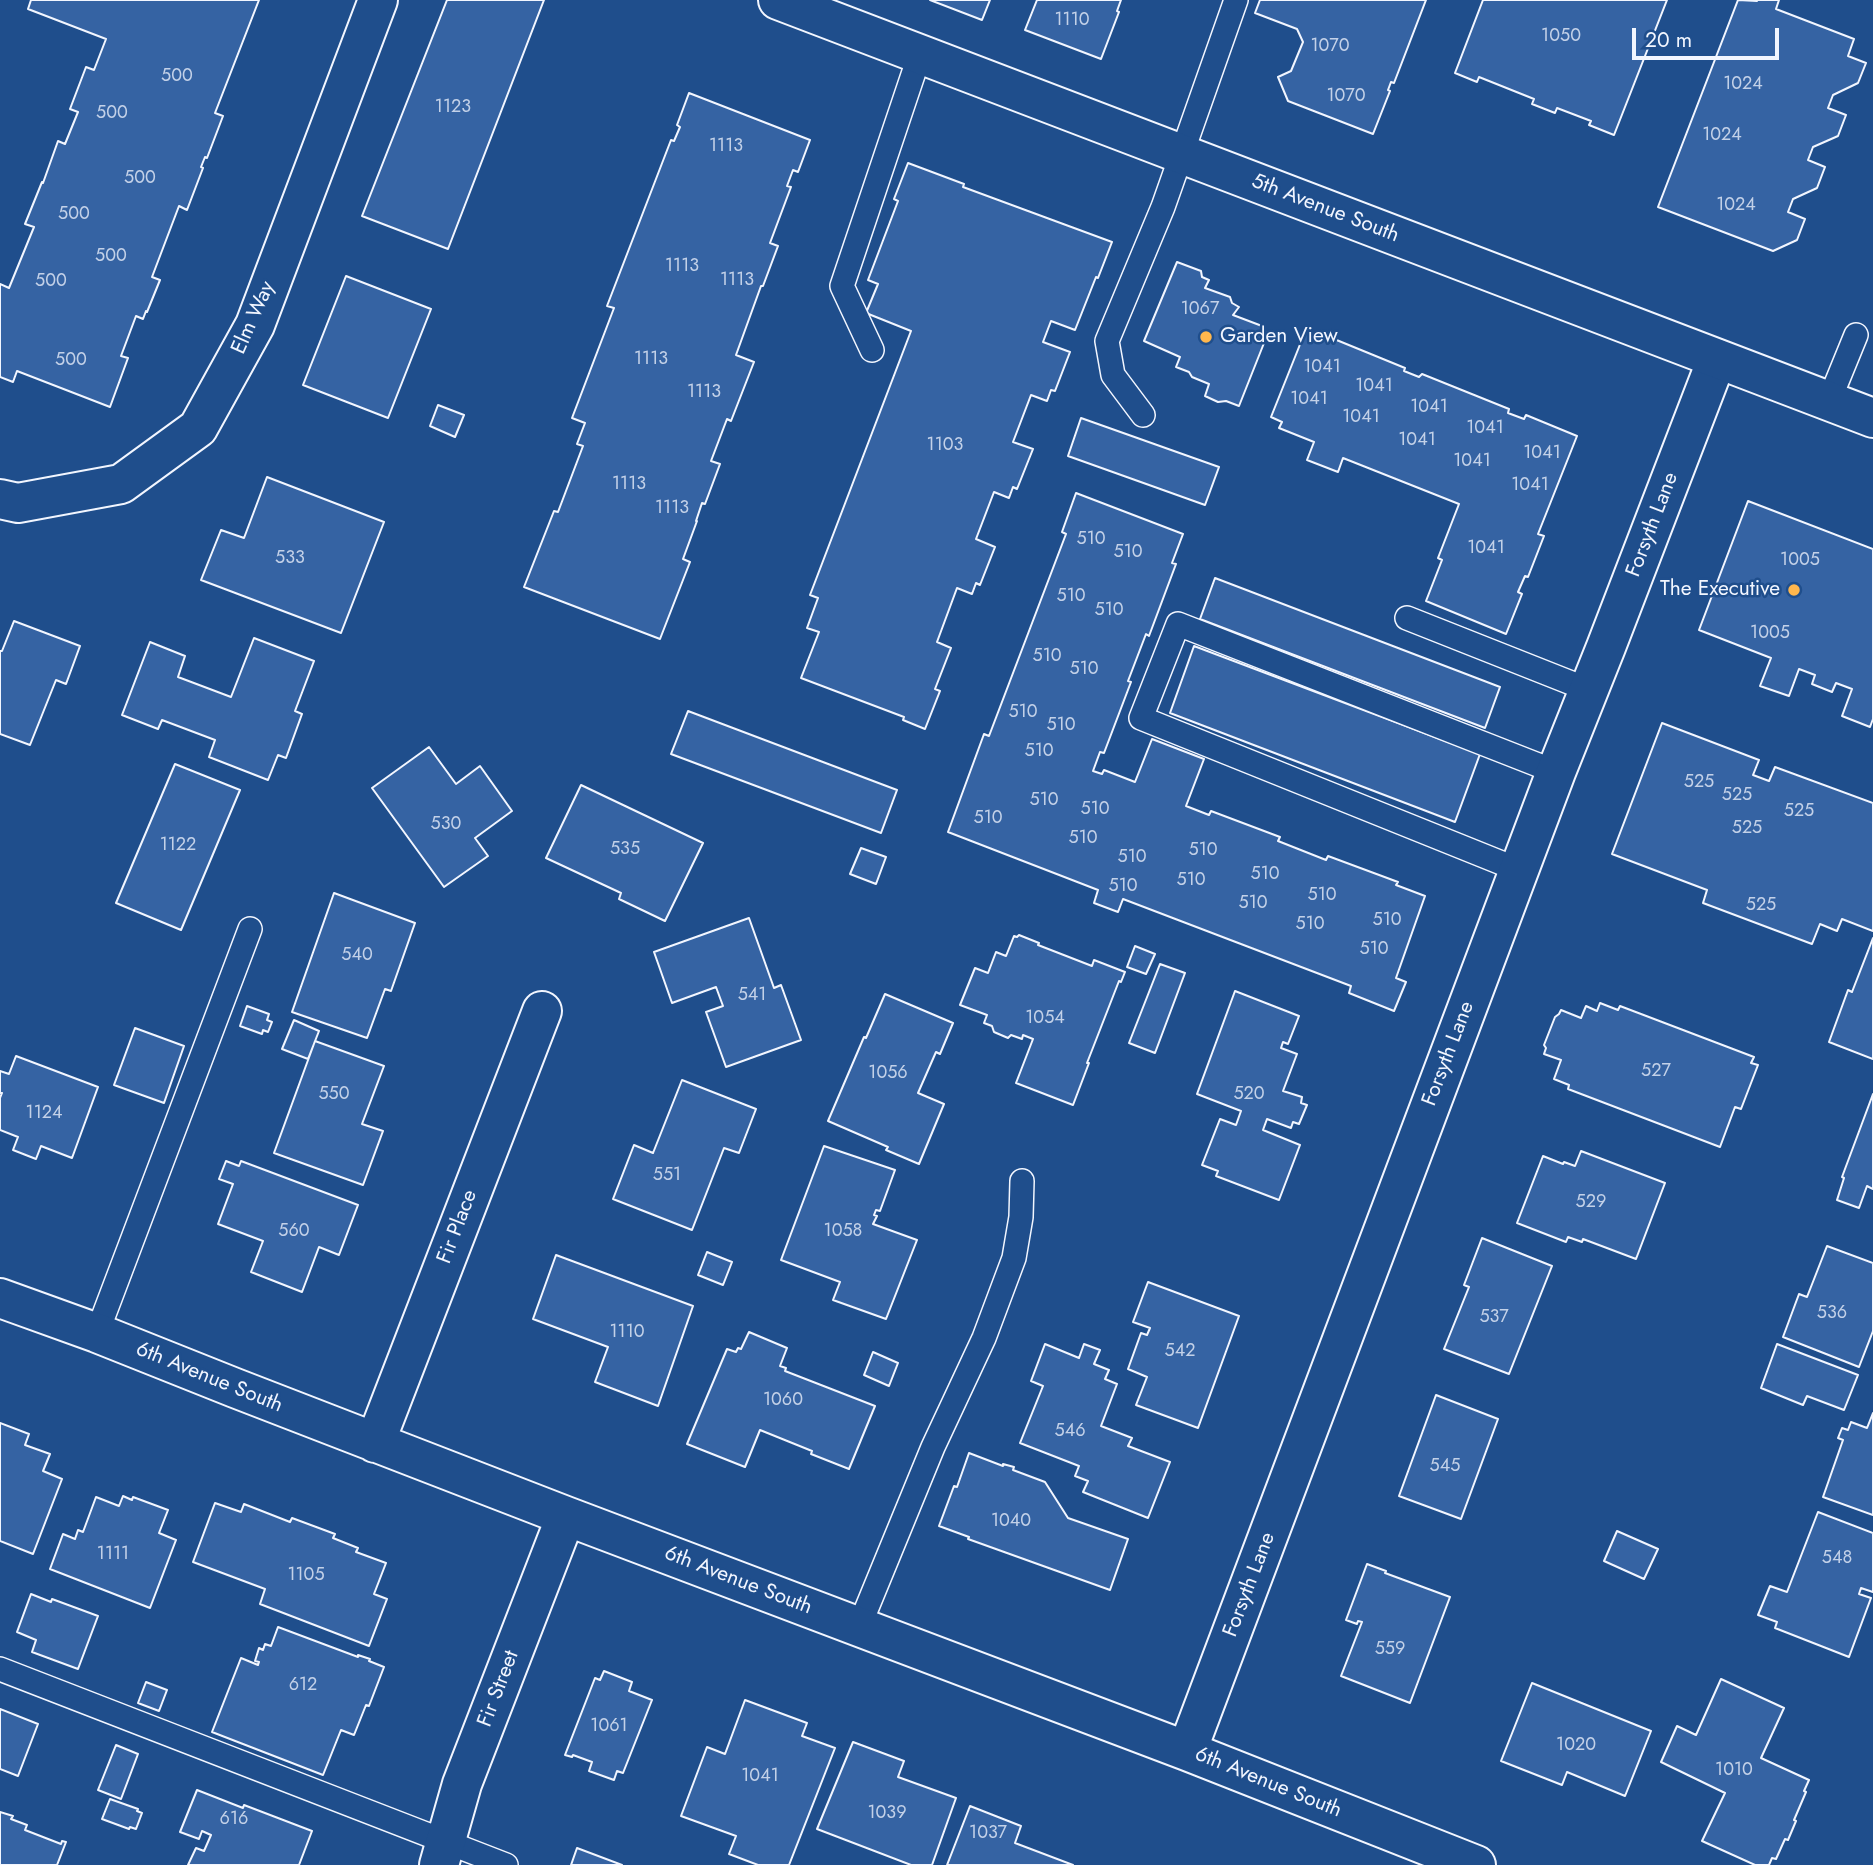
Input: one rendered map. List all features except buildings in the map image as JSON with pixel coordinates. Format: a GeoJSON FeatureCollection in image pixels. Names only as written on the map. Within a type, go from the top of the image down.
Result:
{"type":"FeatureCollection","features":[{"type":"Feature","properties":{"kind":"street","name":"Elm Way"},"geometry":{"type":"LineString","coordinates":[[0,499],[18,503],[121,484],[198,428],[255,325],[378,0]]}},
{"type":"Feature","properties":{"kind":"street","name":"5th Avenue South"},"geometry":{"type":"LineString","coordinates":[[778,0],[1873,418]]}},
{"type":"Feature","properties":{"kind":"street","name":"Forsyth Lane"},"geometry":{"type":"LineString","coordinates":[[1188,1751],[1556,772],[1717,359]]}},
{"type":"Feature","properties":{"kind":"street","name":"Fir Place"},"geometry":{"type":"LineString","coordinates":[[375,1443],[542,1011]]}},
{"type":"Feature","properties":{"kind":"street","name":"6th Avenue South"},"geometry":{"type":"LineString","coordinates":[[0,1298],[1188,1751],[1476,1865]]}},
{"type":"Feature","properties":{"kind":"street","name":"Fir Street"},"geometry":{"type":"LineString","coordinates":[[442,1853],[461,1784],[566,1516]]}},
{"type":"Feature","properties":{"kind":"lane"},"geometry":{"type":"LineString","coordinates":[[1143,415],[1112,375],[1107,341],[1163,206],[1236,0]]}},
{"type":"Feature","properties":{"kind":"lane"},"geometry":{"type":"LineString","coordinates":[[872,350],[842,286],[920,54]]}},
{"type":"Feature","properties":{"kind":"lane"},"geometry":{"type":"LineString","coordinates":[[1829,401],[1856,335]]}},
{"type":"Feature","properties":{"kind":"lane"},"geometry":{"type":"LineString","coordinates":[[1407,618],[1588,690]]}},
{"type":"Feature","properties":{"kind":"lane"},"geometry":{"type":"LineString","coordinates":[[1519,870],[1140,718],[1178,624],[1556,772]]}},
{"type":"Feature","properties":{"kind":"lane"},"geometry":{"type":"LineString","coordinates":[[97,1333],[250,929]]}},
{"type":"Feature","properties":{"kind":"lane"},"geometry":{"type":"LineString","coordinates":[[859,1627],[933,1447],[984,1338],[1014,1258],[1021,1217],[1022,1181]]}},
{"type":"Feature","properties":{"kind":"lane"},"geometry":{"type":"LineString","coordinates":[[0,1669],[442,1853],[506,1865]]}},
{"type":"Feature","properties":{"kind":"place","name":"Garden View"},"geometry":{"type":"Point","coordinates":[1206,337]}},
{"type":"Feature","properties":{"kind":"place","name":"The Executive"},"geometry":{"type":"Point","coordinates":[1794,590]}}]}
